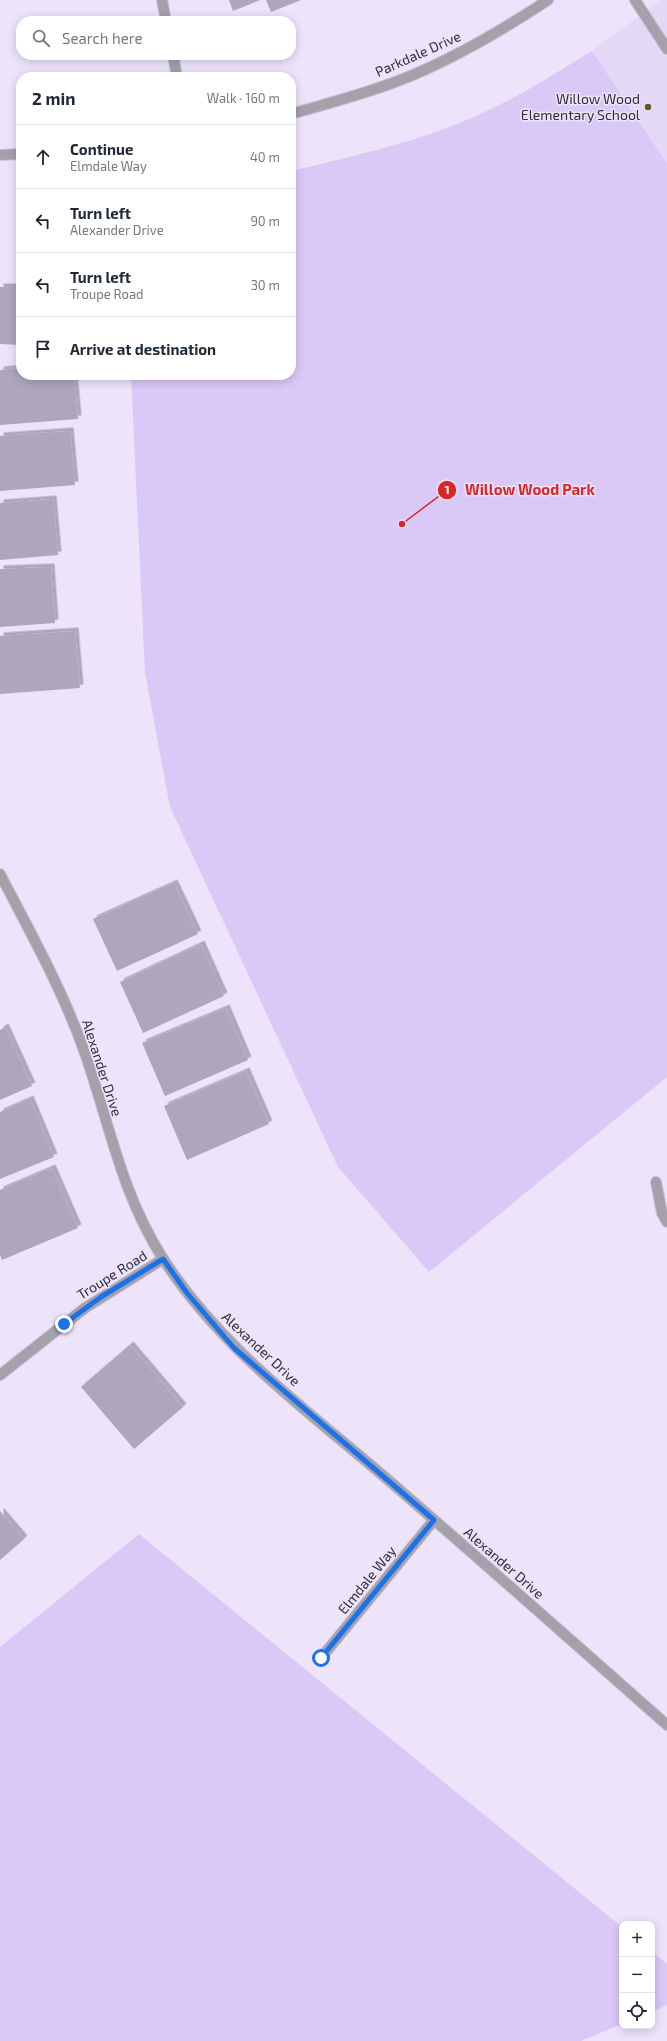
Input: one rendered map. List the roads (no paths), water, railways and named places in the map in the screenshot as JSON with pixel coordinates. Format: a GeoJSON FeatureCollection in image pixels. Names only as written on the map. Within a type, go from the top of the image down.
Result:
{"type":"FeatureCollection","features":[{"type":"Feature","properties":{"kind":"street"},"geometry":{"type":"LineString","coordinates":[[162,0],[165,16]]}},
{"type":"Feature","properties":{"kind":"street","name":"Parkdale Drive"},"geometry":{"type":"LineString","coordinates":[[296,113],[388,85],[424,69],[472,46],[548,0]]}},
{"type":"Feature","properties":{"kind":"street"},"geometry":{"type":"LineString","coordinates":[[635,0],[667,49]]}},
{"type":"Feature","properties":{"kind":"street"},"geometry":{"type":"LineString","coordinates":[[174,60],[176,72]]}},
{"type":"Feature","properties":{"kind":"street"},"geometry":{"type":"LineString","coordinates":[[0,155],[16,154]]}},
{"type":"Feature","properties":{"kind":"street","name":"Alexander Drive"},"geometry":{"type":"LineString","coordinates":[[0,874],[42,954],[61,995],[82,1047],[120,1169],[145,1229],[163,1259],[187,1293],[234,1348],[434,1520],[667,1725]]}},
{"type":"Feature","properties":{"kind":"street"},"geometry":{"type":"LineString","coordinates":[[656,1182],[662,1212],[667,1222]]}},
{"type":"Feature","properties":{"kind":"street","name":"Troupe Road"},"geometry":{"type":"LineString","coordinates":[[0,1375],[84,1308],[163,1259]]}},
{"type":"Feature","properties":{"kind":"street","name":"Elmdale Way"},"geometry":{"type":"LineString","coordinates":[[321,1658],[434,1520]]}},
{"type":"Feature","properties":{"kind":"place","name":"Willow Wood Elementary School"},"geometry":{"type":"Point","coordinates":[648,107]}},
{"type":"Feature","properties":{"kind":"place","name":"Willow Wood Park"},"geometry":{"type":"Point","coordinates":[402,524]}}]}
